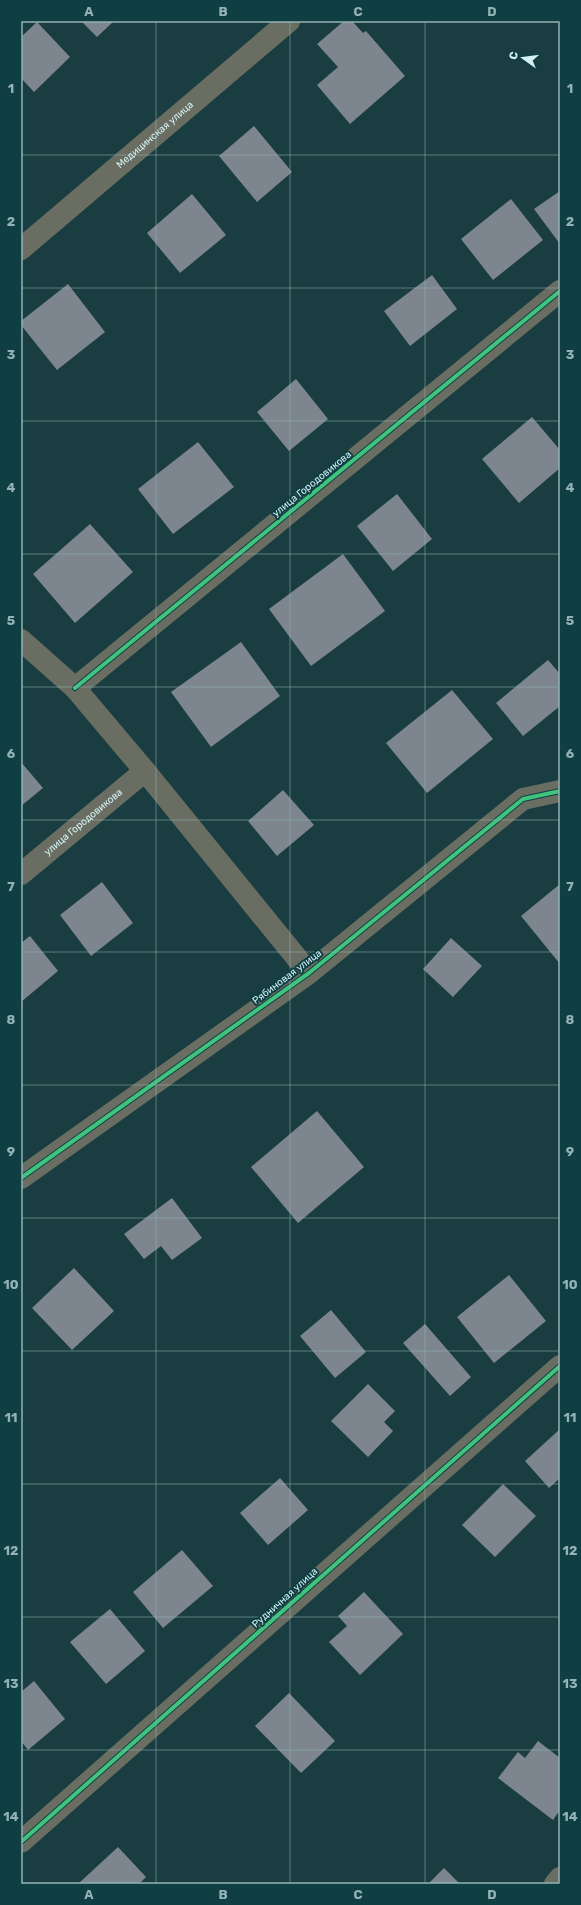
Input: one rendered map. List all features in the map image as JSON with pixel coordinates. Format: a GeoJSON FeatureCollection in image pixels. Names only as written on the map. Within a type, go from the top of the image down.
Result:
{"type":"FeatureCollection","features":[{"type":"Feature","properties":{"kind":"street","name":"Медицинская улица"},"geometry":{"type":"LineString","coordinates":[[21,249],[289,21]]}},
{"type":"Feature","properties":{"kind":"street","name":"улица Городовикова"},"geometry":{"type":"LineString","coordinates":[[75,688],[560,291]]}},
{"type":"Feature","properties":{"kind":"street"},"geometry":{"type":"LineString","coordinates":[[21,640],[75,688],[145,771],[308,973]]}},
{"type":"Feature","properties":{"kind":"street","name":"улица Городовикова"},"geometry":{"type":"LineString","coordinates":[[21,874],[145,771]]}},
{"type":"Feature","properties":{"kind":"street","name":"Рябиновая улица"},"geometry":{"type":"LineString","coordinates":[[21,1178],[308,973],[523,798],[560,791]]}},
{"type":"Feature","properties":{"kind":"street","name":"Рудничная улица"},"geometry":{"type":"LineString","coordinates":[[21,1842],[560,1366]]}},
{"type":"Feature","properties":{"kind":"street"},"geometry":{"type":"LineString","coordinates":[[555,1884],[560,1878]]}},
{"type":"Feature","properties":{"kind":"building"},"geometry":{"type":"Polygon","coordinates":[[[81,21],[114,21],[97,37],[81,21]]]}},
{"type":"Feature","properties":{"kind":"building"},"geometry":{"type":"Polygon","coordinates":[[[344,21],[352,21],[363,33],[366,31],[405,76],[350,124],[317,85],[338,67],[317,44],[344,21]]]}},
{"type":"Feature","properties":{"kind":"building"},"geometry":{"type":"Polygon","coordinates":[[[37,22],[70,57],[34,92],[21,78],[21,37],[37,22]]]}},
{"type":"Feature","properties":{"kind":"building"},"geometry":{"type":"Polygon","coordinates":[[[254,126],[292,172],[257,202],[219,156],[254,126]]]}},
{"type":"Feature","properties":{"kind":"building"},"geometry":{"type":"Polygon","coordinates":[[[560,191],[560,244],[534,209],[560,191]]]}},
{"type":"Feature","properties":{"kind":"building"},"geometry":{"type":"Polygon","coordinates":[[[192,194],[226,235],[180,273],[147,233],[192,194]]]}},
{"type":"Feature","properties":{"kind":"building"},"geometry":{"type":"Polygon","coordinates":[[[511,199],[543,240],[493,280],[461,239],[511,199]]]}},
{"type":"Feature","properties":{"kind":"building"},"geometry":{"type":"Polygon","coordinates":[[[432,275],[457,309],[410,346],[384,311],[432,275]]]}},
{"type":"Feature","properties":{"kind":"building"},"geometry":{"type":"Polygon","coordinates":[[[68,284],[105,332],[57,370],[21,325],[21,321],[68,284]]]}},
{"type":"Feature","properties":{"kind":"building"},"geometry":{"type":"Polygon","coordinates":[[[296,379],[328,419],[289,451],[257,412],[296,379]]]}},
{"type":"Feature","properties":{"kind":"building"},"geometry":{"type":"Polygon","coordinates":[[[532,417],[560,450],[560,468],[519,503],[482,459],[532,417]]]}},
{"type":"Feature","properties":{"kind":"building"},"geometry":{"type":"Polygon","coordinates":[[[198,442],[234,487],[173,534],[138,489],[198,442]]]}},
{"type":"Feature","properties":{"kind":"building"},"geometry":{"type":"Polygon","coordinates":[[[397,494],[432,539],[393,571],[357,526],[397,494]]]}},
{"type":"Feature","properties":{"kind":"building"},"geometry":{"type":"Polygon","coordinates":[[[90,524],[133,572],[75,623],[33,574],[90,524]]]}},
{"type":"Feature","properties":{"kind":"building"},"geometry":{"type":"Polygon","coordinates":[[[343,554],[385,611],[311,666],[269,609],[343,554]]]}},
{"type":"Feature","properties":{"kind":"building"},"geometry":{"type":"Polygon","coordinates":[[[241,642],[280,696],[211,747],[171,692],[241,642]]]}},
{"type":"Feature","properties":{"kind":"building"},"geometry":{"type":"Polygon","coordinates":[[[548,660],[560,674],[560,706],[523,736],[496,703],[548,660]]]}},
{"type":"Feature","properties":{"kind":"building"},"geometry":{"type":"Polygon","coordinates":[[[452,690],[493,739],[427,793],[386,743],[452,690]]]}},
{"type":"Feature","properties":{"kind":"building"},"geometry":{"type":"Polygon","coordinates":[[[21,762],[43,788],[21,806],[21,762]]]}},
{"type":"Feature","properties":{"kind":"building"},"geometry":{"type":"Polygon","coordinates":[[[283,790],[314,825],[277,856],[248,821],[283,790]]]}},
{"type":"Feature","properties":{"kind":"building"},"geometry":{"type":"Polygon","coordinates":[[[102,882],[133,923],[91,956],[60,915],[102,882]]]}},
{"type":"Feature","properties":{"kind":"building"},"geometry":{"type":"Polygon","coordinates":[[[560,884],[560,964],[521,916],[560,884]]]}},
{"type":"Feature","properties":{"kind":"building"},"geometry":{"type":"Polygon","coordinates":[[[30,936],[58,971],[21,1002],[21,943],[30,936]]]}},
{"type":"Feature","properties":{"kind":"building"},"geometry":{"type":"Polygon","coordinates":[[[451,938],[482,966],[453,997],[423,969],[451,938]]]}},
{"type":"Feature","properties":{"kind":"building"},"geometry":{"type":"Polygon","coordinates":[[[317,1111],[364,1167],[298,1223],[251,1167],[317,1111]]]}},
{"type":"Feature","properties":{"kind":"building"},"geometry":{"type":"Polygon","coordinates":[[[172,1198],[202,1238],[172,1260],[161,1246],[144,1259],[124,1234],[172,1198]]]}},
{"type":"Feature","properties":{"kind":"building"},"geometry":{"type":"Polygon","coordinates":[[[74,1268],[114,1311],[72,1350],[32,1308],[74,1268]]]}},
{"type":"Feature","properties":{"kind":"building"},"geometry":{"type":"Polygon","coordinates":[[[509,1275],[546,1321],[494,1363],[457,1317],[509,1275]]]}},
{"type":"Feature","properties":{"kind":"building"},"geometry":{"type":"Polygon","coordinates":[[[331,1310],[366,1352],[335,1378],[300,1336],[331,1310]]]}},
{"type":"Feature","properties":{"kind":"building"},"geometry":{"type":"Polygon","coordinates":[[[425,1324],[471,1377],[450,1396],[403,1343],[425,1324]]]}},
{"type":"Feature","properties":{"kind":"building"},"geometry":{"type":"Polygon","coordinates":[[[368,1384],[395,1411],[384,1422],[393,1431],[368,1457],[331,1421],[368,1384]]]}},
{"type":"Feature","properties":{"kind":"building"},"geometry":{"type":"Polygon","coordinates":[[[560,1429],[560,1478],[549,1488],[525,1461],[560,1429]]]}},
{"type":"Feature","properties":{"kind":"building"},"geometry":{"type":"Polygon","coordinates":[[[280,1478],[308,1510],[268,1545],[240,1513],[280,1478]]]}},
{"type":"Feature","properties":{"kind":"building"},"geometry":{"type":"Polygon","coordinates":[[[503,1484],[536,1516],[495,1557],[462,1525],[503,1484]]]}},
{"type":"Feature","properties":{"kind":"building"},"geometry":{"type":"Polygon","coordinates":[[[182,1550],[213,1586],[163,1628],[133,1592],[182,1550]]]}},
{"type":"Feature","properties":{"kind":"building"},"geometry":{"type":"Polygon","coordinates":[[[364,1592],[403,1634],[360,1675],[329,1642],[347,1626],[338,1616],[364,1592]]]}},
{"type":"Feature","properties":{"kind":"building"},"geometry":{"type":"Polygon","coordinates":[[[110,1609],[145,1651],[106,1684],[70,1642],[110,1609]]]}},
{"type":"Feature","properties":{"kind":"building"},"geometry":{"type":"Polygon","coordinates":[[[34,1681],[65,1719],[28,1750],[21,1741],[21,1692],[34,1681]]]}},
{"type":"Feature","properties":{"kind":"building"},"geometry":{"type":"Polygon","coordinates":[[[289,1693],[335,1741],[301,1773],[255,1726],[289,1693]]]}},
{"type":"Feature","properties":{"kind":"building"},"geometry":{"type":"Polygon","coordinates":[[[538,1741],[560,1758],[560,1810],[553,1820],[498,1778],[518,1752],[525,1758],[538,1741]]]}},
{"type":"Feature","properties":{"kind":"building"},"geometry":{"type":"Polygon","coordinates":[[[118,1847],[146,1877],[139,1884],[78,1884],[118,1847]]]}},
{"type":"Feature","properties":{"kind":"building"},"geometry":{"type":"Polygon","coordinates":[[[444,1868],[460,1884],[428,1884],[444,1868]]]}},
{"type":"Feature","properties":{"kind":"cycle path"},"geometry":{"type":"LineString","coordinates":[[75,688],[560,291]]}},
{"type":"Feature","properties":{"kind":"cycle path"},"geometry":{"type":"LineString","coordinates":[[21,1178],[309,973],[523,799],[560,791]]}},
{"type":"Feature","properties":{"kind":"cycle path"},"geometry":{"type":"LineString","coordinates":[[21,1842],[560,1366]]}}]}
